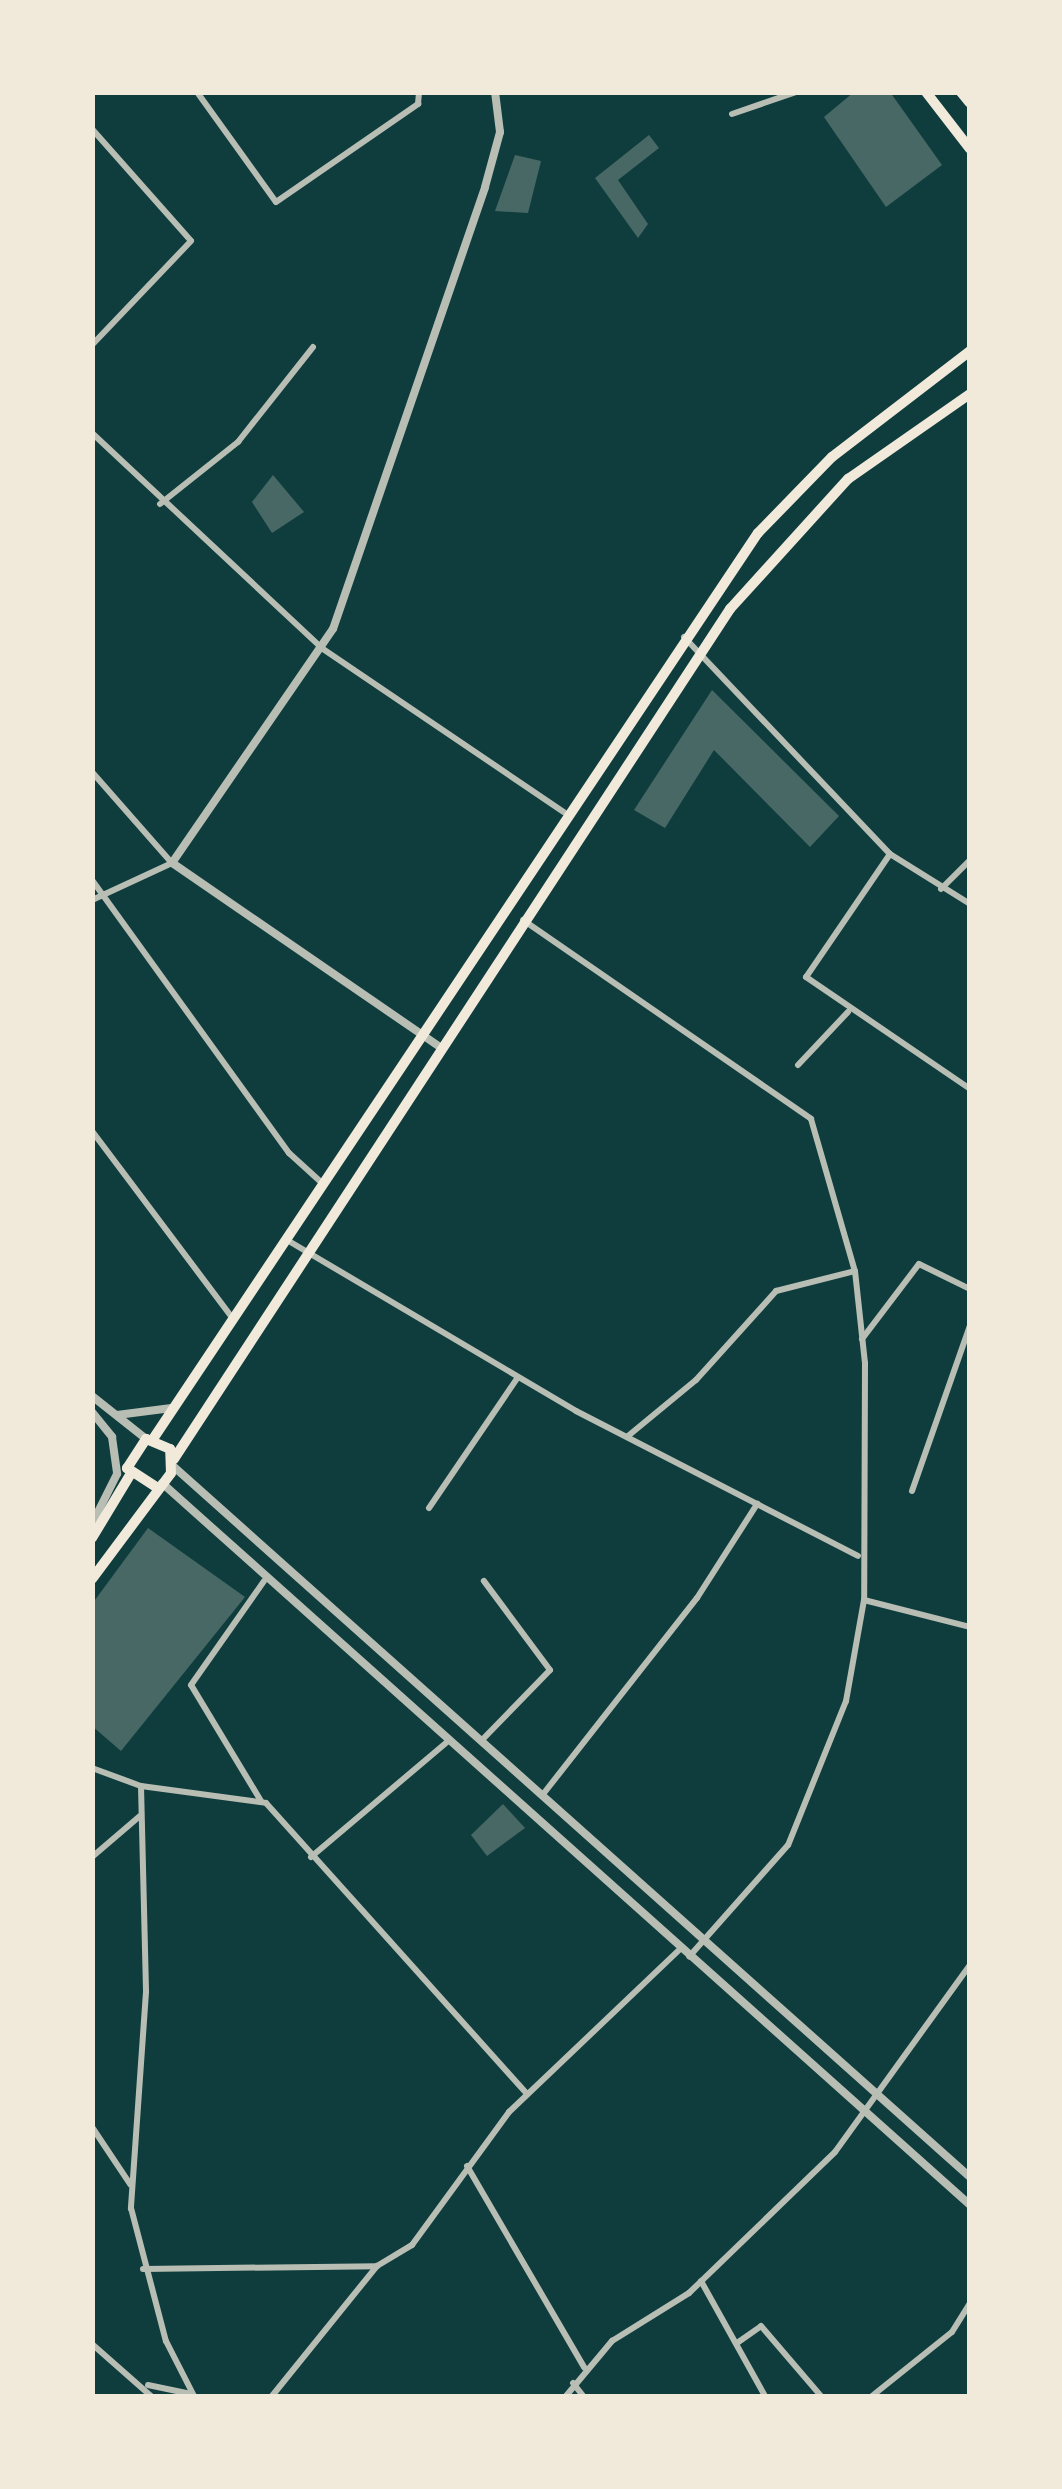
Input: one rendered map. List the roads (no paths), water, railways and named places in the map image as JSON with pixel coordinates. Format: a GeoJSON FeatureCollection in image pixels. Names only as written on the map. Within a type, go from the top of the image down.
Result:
{"type":"FeatureCollection","features":[{"type":"Feature","properties":{"kind":"main road"},"geometry":{"type":"LineString","coordinates":[[926,92],[970,149]]}},
{"type":"Feature","properties":{"kind":"main road"},"geometry":{"type":"LineString","coordinates":[[961,92],[970,102]]}},
{"type":"Feature","properties":{"kind":"main road"},"geometry":{"type":"LineString","coordinates":[[92,1538],[130,1475],[128,1453],[149,1439],[178,1405],[564,812],[758,533],[832,457],[970,351]]}},
{"type":"Feature","properties":{"kind":"main road"},"geometry":{"type":"LineString","coordinates":[[92,1579],[174,1463],[699,651],[848,480],[970,394]]}},
{"type":"Feature","properties":{"kind":"main road"},"geometry":{"type":"LineString","coordinates":[[149,1439],[174,1463]]}},
{"type":"Feature","properties":{"kind":"main road"},"geometry":{"type":"LineString","coordinates":[[130,1475],[158,1485]]}},
{"type":"Feature","properties":{"kind":"street"},"geometry":{"type":"LineString","coordinates":[[197,92],[276,202],[418,104],[420,92]]}},
{"type":"Feature","properties":{"kind":"street"},"geometry":{"type":"LineString","coordinates":[[92,900],[172,863],[323,649],[485,187],[500,132],[495,92]]}},
{"type":"Feature","properties":{"kind":"street"},"geometry":{"type":"LineString","coordinates":[[732,114],[796,92]]}},
{"type":"Feature","properties":{"kind":"street"},"geometry":{"type":"LineString","coordinates":[[92,129],[191,241],[92,345]]}},
{"type":"Feature","properties":{"kind":"street"},"geometry":{"type":"LineString","coordinates":[[160,504],[238,442],[313,346]]}},
{"type":"Feature","properties":{"kind":"street"},"geometry":{"type":"LineString","coordinates":[[92,434],[160,504],[323,649],[564,812]]}},
{"type":"Feature","properties":{"kind":"street"},"geometry":{"type":"LineString","coordinates":[[683,636],[890,854],[970,904]]}},
{"type":"Feature","properties":{"kind":"street"},"geometry":{"type":"LineString","coordinates":[[92,772],[172,863],[440,1047]]}},
{"type":"Feature","properties":{"kind":"street"},"geometry":{"type":"LineString","coordinates":[[890,854],[806,977],[848,1012],[970,1089]]}},
{"type":"Feature","properties":{"kind":"street"},"geometry":{"type":"LineString","coordinates":[[941,889],[970,860]]}},
{"type":"Feature","properties":{"kind":"street"},"geometry":{"type":"LineString","coordinates":[[92,880],[289,1153],[322,1182]]}},
{"type":"Feature","properties":{"kind":"street"},"geometry":{"type":"LineString","coordinates":[[522,920],[811,1119],[855,1271],[861,1340],[858,1556],[864,1600],[846,1701],[788,1844],[689,1958]]}},
{"type":"Feature","properties":{"kind":"street"},"geometry":{"type":"LineString","coordinates":[[798,1065],[848,1012]]}},
{"type":"Feature","properties":{"kind":"street"},"geometry":{"type":"LineString","coordinates":[[92,1131],[234,1320]]}},
{"type":"Feature","properties":{"kind":"street"},"geometry":{"type":"LineString","coordinates":[[285,1240],[518,1377],[858,1556]]}},
{"type":"Feature","properties":{"kind":"street"},"geometry":{"type":"LineString","coordinates":[[861,1340],[919,1264],[970,1289]]}},
{"type":"Feature","properties":{"kind":"street"},"geometry":{"type":"LineString","coordinates":[[628,1436],[696,1380],[776,1291],[855,1271]]}},
{"type":"Feature","properties":{"kind":"street"},"geometry":{"type":"LineString","coordinates":[[912,1491],[970,1325]]}},
{"type":"Feature","properties":{"kind":"street"},"geometry":{"type":"LineString","coordinates":[[429,1508],[518,1377]]}},
{"type":"Feature","properties":{"kind":"street"},"geometry":{"type":"LineString","coordinates":[[92,1396],[149,1439]]}},
{"type":"Feature","properties":{"kind":"street"},"geometry":{"type":"LineString","coordinates":[[118,1415],[178,1405]]}},
{"type":"Feature","properties":{"kind":"street"},"geometry":{"type":"LineString","coordinates":[[92,1412],[112,1437],[117,1474],[92,1524]]}},
{"type":"Feature","properties":{"kind":"street"},"geometry":{"type":"LineString","coordinates":[[174,1463],[219,1510],[483,1739],[970,2177]]}},
{"type":"Feature","properties":{"kind":"street"},"geometry":{"type":"LineString","coordinates":[[158,1485],[970,2205]]}},
{"type":"Feature","properties":{"kind":"street"},"geometry":{"type":"LineString","coordinates":[[544,1794],[696,1598],[757,1504]]}},
{"type":"Feature","properties":{"kind":"street"},"geometry":{"type":"LineString","coordinates":[[264,1580],[191,1684],[261,1802],[528,2094]]}},
{"type":"Feature","properties":{"kind":"street"},"geometry":{"type":"LineString","coordinates":[[483,1739],[550,1670],[484,1581]]}},
{"type":"Feature","properties":{"kind":"street"},"geometry":{"type":"LineString","coordinates":[[864,1600],[970,1627]]}},
{"type":"Feature","properties":{"kind":"street"},"geometry":{"type":"LineString","coordinates":[[311,1857],[446,1743]]}},
{"type":"Feature","properties":{"kind":"street"},"geometry":{"type":"LineString","coordinates":[[92,1768],[140,1786],[261,1802]]}},
{"type":"Feature","properties":{"kind":"street"},"geometry":{"type":"LineString","coordinates":[[140,1786],[146,1992],[131,2185],[143,2269],[193,2395]]}},
{"type":"Feature","properties":{"kind":"street"},"geometry":{"type":"LineString","coordinates":[[92,1858],[141,1815]]}},
{"type":"Feature","properties":{"kind":"street"},"geometry":{"type":"LineString","coordinates":[[272,2396],[376,2266],[412,2245],[468,2166],[528,2094],[679,1950]]}},
{"type":"Feature","properties":{"kind":"street"},"geometry":{"type":"LineString","coordinates":[[566,2396],[584,2366],[701,2280],[863,2113],[969,1970]]}},
{"type":"Feature","properties":{"kind":"street"},"geometry":{"type":"LineString","coordinates":[[92,2127],[131,2185]]}},
{"type":"Feature","properties":{"kind":"street"},"geometry":{"type":"LineString","coordinates":[[468,2166],[584,2366]]}},
{"type":"Feature","properties":{"kind":"street"},"geometry":{"type":"LineString","coordinates":[[143,2269],[376,2266]]}},
{"type":"Feature","properties":{"kind":"street"},"geometry":{"type":"LineString","coordinates":[[701,2280],[765,2396]]}},
{"type":"Feature","properties":{"kind":"street"},"geometry":{"type":"LineString","coordinates":[[872,2396],[952,2332],[970,2303]]}},
{"type":"Feature","properties":{"kind":"street"},"geometry":{"type":"LineString","coordinates":[[737,2344],[761,2326],[821,2396]]}},
{"type":"Feature","properties":{"kind":"street"},"geometry":{"type":"LineString","coordinates":[[92,2344],[148,2385],[193,2395]]}},
{"type":"Feature","properties":{"kind":"street"},"geometry":{"type":"LineString","coordinates":[[573,2382],[583,2396]]}},
{"type":"Feature","properties":{"kind":"street"},"geometry":{"type":"LineString","coordinates":[[148,2385],[151,2396]]}}]}
